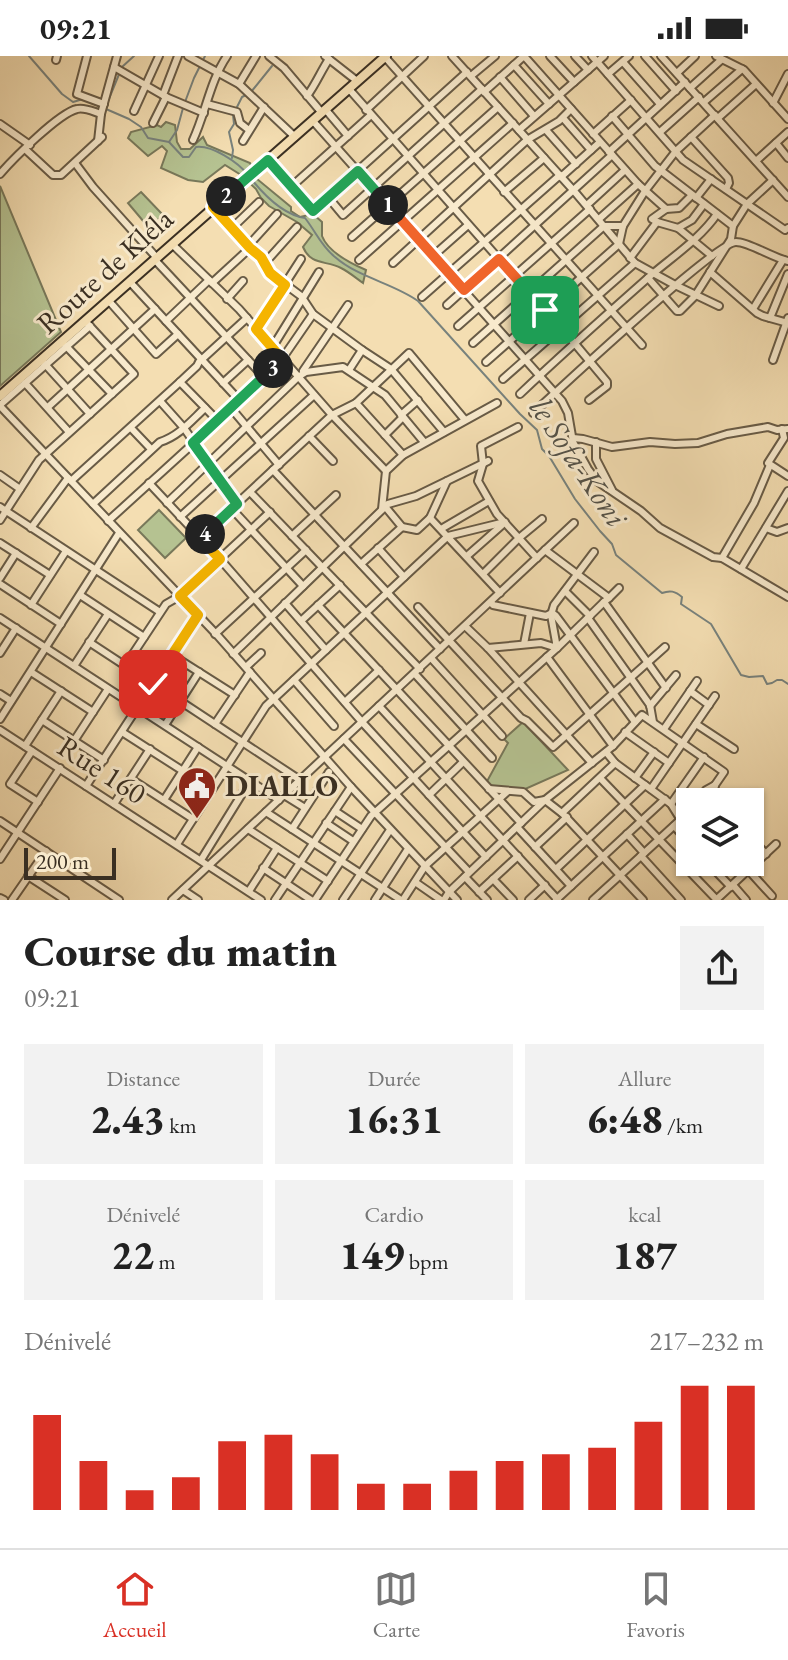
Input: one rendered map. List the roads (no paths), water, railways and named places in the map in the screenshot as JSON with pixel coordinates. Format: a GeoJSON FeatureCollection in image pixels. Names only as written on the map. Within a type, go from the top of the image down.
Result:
{"type":"FeatureCollection","features":[{"type":"Feature","properties":{"kind":"main road","name":"Route de Kléla"},"geometry":{"type":"LineString","coordinates":[[0,396],[88,324],[109,301],[213,207],[385,56]]}},
{"type":"Feature","properties":{"kind":"street"},"geometry":{"type":"LineString","coordinates":[[87,56],[77,94],[104,104]]}},
{"type":"Feature","properties":{"kind":"street"},"geometry":{"type":"LineString","coordinates":[[0,124],[28,147],[54,175],[61,175],[100,139],[101,114],[117,56]]}},
{"type":"Feature","properties":{"kind":"street"},"geometry":{"type":"LineString","coordinates":[[134,111],[159,56]]}},
{"type":"Feature","properties":{"kind":"street"},"geometry":{"type":"LineString","coordinates":[[153,123],[178,56]]}},
{"type":"Feature","properties":{"kind":"street"},"geometry":{"type":"LineString","coordinates":[[188,56],[239,84],[295,137]]}},
{"type":"Feature","properties":{"kind":"street"},"geometry":{"type":"LineString","coordinates":[[193,140],[217,71],[227,56]]}},
{"type":"Feature","properties":{"kind":"street"},"geometry":{"type":"LineString","coordinates":[[239,84],[256,56]]}},
{"type":"Feature","properties":{"kind":"street"},"geometry":{"type":"LineString","coordinates":[[269,56],[348,136]]}},
{"type":"Feature","properties":{"kind":"street"},"geometry":{"type":"LineString","coordinates":[[385,56],[642,345]]}},
{"type":"Feature","properties":{"kind":"street"},"geometry":{"type":"LineString","coordinates":[[291,187],[348,136],[424,56]]}},
{"type":"Feature","properties":{"kind":"street"},"geometry":{"type":"LineString","coordinates":[[452,56],[679,311],[695,296],[747,204],[773,180]]}},
{"type":"Feature","properties":{"kind":"street"},"geometry":{"type":"LineString","coordinates":[[480,56],[487,63]]}},
{"type":"Feature","properties":{"kind":"street"},"geometry":{"type":"LineString","coordinates":[[268,160],[313,211],[429,106],[495,56]]}},
{"type":"Feature","properties":{"kind":"street"},"geometry":{"type":"LineString","coordinates":[[328,197],[343,215],[524,56],[610,154],[666,209]]}},
{"type":"Feature","properties":{"kind":"street"},"geometry":{"type":"LineString","coordinates":[[550,56],[574,82]]}},
{"type":"Feature","properties":{"kind":"street"},"geometry":{"type":"LineString","coordinates":[[575,56],[588,70]]}},
{"type":"Feature","properties":{"kind":"street"},"geometry":{"type":"LineString","coordinates":[[519,130],[588,70],[594,59],[604,56]]}},
{"type":"Feature","properties":{"kind":"street"},"geometry":{"type":"LineString","coordinates":[[608,74],[629,56]]}},
{"type":"Feature","properties":{"kind":"street"},"geometry":{"type":"LineString","coordinates":[[645,56],[676,91]]}},
{"type":"Feature","properties":{"kind":"street"},"geometry":{"type":"LineString","coordinates":[[677,73],[695,56]]}},
{"type":"Feature","properties":{"kind":"street"},"geometry":{"type":"LineString","coordinates":[[307,96],[315,86],[327,57],[357,81]]}},
{"type":"Feature","properties":{"kind":"street"},"geometry":{"type":"LineString","coordinates":[[665,57],[788,197]]}},
{"type":"Feature","properties":{"kind":"street"},"geometry":{"type":"LineString","coordinates":[[594,59],[683,160],[785,230],[788,228]]}},
{"type":"Feature","properties":{"kind":"street"},"geometry":{"type":"LineString","coordinates":[[447,305],[574,191],[660,104],[724,59],[742,69],[788,119]]}},
{"type":"Feature","properties":{"kind":"street"},"geometry":{"type":"LineString","coordinates":[[623,62],[660,104]]}},
{"type":"Feature","properties":{"kind":"street"},"geometry":{"type":"LineString","coordinates":[[514,65],[549,104]]}},
{"type":"Feature","properties":{"kind":"street"},"geometry":{"type":"LineString","coordinates":[[114,67],[164,96],[204,113]]}},
{"type":"Feature","properties":{"kind":"street"},"geometry":{"type":"LineString","coordinates":[[660,132],[742,69]]}},
{"type":"Feature","properties":{"kind":"street"},"geometry":{"type":"LineString","coordinates":[[773,103],[785,88],[788,74]]}},
{"type":"Feature","properties":{"kind":"street"},"geometry":{"type":"LineString","coordinates":[[500,77],[534,116]]}},
{"type":"Feature","properties":{"kind":"street"},"geometry":{"type":"LineString","coordinates":[[486,362],[619,244],[623,226],[676,151],[756,84]]}},
{"type":"Feature","properties":{"kind":"street"},"geometry":{"type":"LineString","coordinates":[[349,89],[608,384],[589,400]]}},
{"type":"Feature","properties":{"kind":"street"},"geometry":{"type":"LineString","coordinates":[[593,134],[631,100]]}},
{"type":"Feature","properties":{"kind":"street"},"geometry":{"type":"LineString","coordinates":[[207,104],[237,112],[240,123],[249,130]]}},
{"type":"Feature","properties":{"kind":"street"},"geometry":{"type":"LineString","coordinates":[[243,141],[264,107]]}},
{"type":"Feature","properties":{"kind":"street"},"geometry":{"type":"LineString","coordinates":[[352,237],[498,107]]}},
{"type":"Feature","properties":{"kind":"street"},"geometry":{"type":"LineString","coordinates":[[0,174],[72,111],[81,108],[101,114]]}},
{"type":"Feature","properties":{"kind":"street"},"geometry":{"type":"LineString","coordinates":[[393,263],[527,140],[546,130],[571,109]]}},
{"type":"Feature","properties":{"kind":"street"},"geometry":{"type":"LineString","coordinates":[[612,116],[655,166],[733,229],[738,242]]}},
{"type":"Feature","properties":{"kind":"street"},"geometry":{"type":"LineString","coordinates":[[563,118],[591,150]]}},
{"type":"Feature","properties":{"kind":"street"},"geometry":{"type":"LineString","coordinates":[[313,121],[556,392],[570,422],[579,455],[597,481],[660,528],[713,557],[722,558],[788,597]]}},
{"type":"Feature","properties":{"kind":"street"},"geometry":{"type":"LineString","coordinates":[[359,260],[513,123]]}},
{"type":"Feature","properties":{"kind":"street"},"geometry":{"type":"LineString","coordinates":[[546,130],[576,164]]}},
{"type":"Feature","properties":{"kind":"street"},"geometry":{"type":"LineString","coordinates":[[756,161],[788,132]]}},
{"type":"Feature","properties":{"kind":"street"},"geometry":{"type":"LineString","coordinates":[[691,137],[728,178],[726,189]]}},
{"type":"Feature","properties":{"kind":"street"},"geometry":{"type":"LineString","coordinates":[[422,297],[600,142]]}},
{"type":"Feature","properties":{"kind":"street"},"geometry":{"type":"LineString","coordinates":[[776,143],[788,158]]}},
{"type":"Feature","properties":{"kind":"street"},"geometry":{"type":"LineString","coordinates":[[504,192],[544,158]]}},
{"type":"Feature","properties":{"kind":"street"},"geometry":{"type":"LineString","coordinates":[[75,163],[190,298],[264,377]]}},
{"type":"Feature","properties":{"kind":"street"},"geometry":{"type":"LineString","coordinates":[[458,326],[550,244],[625,170]]}},
{"type":"Feature","properties":{"kind":"street"},"geometry":{"type":"LineString","coordinates":[[711,179],[679,208],[666,209],[653,221],[678,228],[712,256]]}},
{"type":"Feature","properties":{"kind":"street"},"geometry":{"type":"LineString","coordinates":[[599,219],[638,184]]}},
{"type":"Feature","properties":{"kind":"street"},"geometry":{"type":"LineString","coordinates":[[232,228],[259,202]]}},
{"type":"Feature","properties":{"kind":"street"},"geometry":{"type":"LineString","coordinates":[[678,228],[692,220],[704,204]]}},
{"type":"Feature","properties":{"kind":"street"},"geometry":{"type":"LineString","coordinates":[[213,207],[261,257],[270,273],[303,299],[313,314],[391,369],[444,432]]}},
{"type":"Feature","properties":{"kind":"street"},"geometry":{"type":"LineString","coordinates":[[166,321],[249,247],[277,214]]}},
{"type":"Feature","properties":{"kind":"street"},"geometry":{"type":"LineString","coordinates":[[520,394],[693,240],[717,214]]}},
{"type":"Feature","properties":{"kind":"street"},"geometry":{"type":"LineString","coordinates":[[503,379],[632,260],[657,222]]}},
{"type":"Feature","properties":{"kind":"street"},"geometry":{"type":"LineString","coordinates":[[433,256],[468,225]]}},
{"type":"Feature","properties":{"kind":"street"},"geometry":{"type":"LineString","coordinates":[[473,343],[604,226],[623,226]]}},
{"type":"Feature","properties":{"kind":"street"},"geometry":{"type":"LineString","coordinates":[[264,264],[297,227]]}},
{"type":"Feature","properties":{"kind":"street"},"geometry":{"type":"LineString","coordinates":[[533,413],[675,285],[726,245],[738,242],[786,261],[753,309]]}},
{"type":"Feature","properties":{"kind":"street"},"geometry":{"type":"LineString","coordinates":[[172,244],[247,318],[386,471]]}},
{"type":"Feature","properties":{"kind":"street"},"geometry":{"type":"LineString","coordinates":[[256,329],[301,259]]}},
{"type":"Feature","properties":{"kind":"street"},"geometry":{"type":"LineString","coordinates":[[272,348],[319,272]]}},
{"type":"Feature","properties":{"kind":"street"},"geometry":{"type":"LineString","coordinates":[[710,272],[763,316],[787,321],[773,360]]}},
{"type":"Feature","properties":{"kind":"street"},"geometry":{"type":"LineString","coordinates":[[770,318],[788,274]]}},
{"type":"Feature","properties":{"kind":"street"},"geometry":{"type":"LineString","coordinates":[[651,276],[719,306]]}},
{"type":"Feature","properties":{"kind":"street"},"geometry":{"type":"LineString","coordinates":[[227,299],[243,281]]}},
{"type":"Feature","properties":{"kind":"street"},"geometry":{"type":"LineString","coordinates":[[130,282],[239,400]]}},
{"type":"Feature","properties":{"kind":"street"},"geometry":{"type":"LineString","coordinates":[[779,295],[788,297]]}},
{"type":"Feature","properties":{"kind":"street"},"geometry":{"type":"LineString","coordinates":[[109,301],[156,354],[178,334]]}},
{"type":"Feature","properties":{"kind":"street"},"geometry":{"type":"LineString","coordinates":[[167,503],[298,377],[348,305]]}},
{"type":"Feature","properties":{"kind":"street"},"geometry":{"type":"LineString","coordinates":[[48,407],[155,309]]}},
{"type":"Feature","properties":{"kind":"street"},"geometry":{"type":"LineString","coordinates":[[108,521],[282,359],[313,314]]}},
{"type":"Feature","properties":{"kind":"street"},"geometry":{"type":"LineString","coordinates":[[31,528],[69,480],[131,428],[247,318]]}},
{"type":"Feature","properties":{"kind":"street"},"geometry":{"type":"LineString","coordinates":[[0,520],[3,509],[39,460],[134,374],[88,324]]}},
{"type":"Feature","properties":{"kind":"street"},"geometry":{"type":"LineString","coordinates":[[65,344],[112,394]]}},
{"type":"Feature","properties":{"kind":"street"},"geometry":{"type":"LineString","coordinates":[[349,370],[362,350]]}},
{"type":"Feature","properties":{"kind":"street"},"geometry":{"type":"LineString","coordinates":[[200,538],[332,415],[356,403],[409,353],[465,420]]}},
{"type":"Feature","properties":{"kind":"street"},"geometry":{"type":"LineString","coordinates":[[223,383],[248,360]]}},
{"type":"Feature","properties":{"kind":"street"},"geometry":{"type":"LineString","coordinates":[[90,414],[43,363],[0,406],[198,615],[390,830],[457,900]]}},
{"type":"Feature","properties":{"kind":"street"},"geometry":{"type":"LineString","coordinates":[[298,377],[306,372],[343,367],[349,370],[385,395],[424,442]]}},
{"type":"Feature","properties":{"kind":"street"},"geometry":{"type":"LineString","coordinates":[[180,382],[218,421]]}},
{"type":"Feature","properties":{"kind":"street"},"geometry":{"type":"LineString","coordinates":[[25,383],[69,432]]}},
{"type":"Feature","properties":{"kind":"street"},"geometry":{"type":"LineString","coordinates":[[180,517],[314,395]]}},
{"type":"Feature","properties":{"kind":"street"},"geometry":{"type":"LineString","coordinates":[[385,435],[418,400]]}},
{"type":"Feature","properties":{"kind":"street"},"geometry":{"type":"LineString","coordinates":[[160,401],[184,428],[252,530],[303,586]]}},
{"type":"Feature","properties":{"kind":"street"},"geometry":{"type":"LineString","coordinates":[[356,403],[403,455]]}},
{"type":"Feature","properties":{"kind":"street"},"geometry":{"type":"LineString","coordinates":[[447,481],[430,518],[417,530],[402,527],[383,506],[386,471],[403,455],[497,403]]}},
{"type":"Feature","properties":{"kind":"street"},"geometry":{"type":"LineString","coordinates":[[93,504],[151,449],[170,439],[205,408]]}},
{"type":"Feature","properties":{"kind":"street"},"geometry":{"type":"LineString","coordinates":[[231,408],[314,515],[440,649]]}},
{"type":"Feature","properties":{"kind":"street"},"geometry":{"type":"LineString","coordinates":[[570,422],[583,439]]}},
{"type":"Feature","properties":{"kind":"street"},"geometry":{"type":"LineString","coordinates":[[518,427],[481,446],[485,463],[478,481],[497,514],[537,558]]}},
{"type":"Feature","properties":{"kind":"street"},"geometry":{"type":"LineString","coordinates":[[573,438],[612,447],[650,442],[698,443],[768,427],[785,429],[784,438],[769,461],[754,503],[722,558]]}},
{"type":"Feature","properties":{"kind":"street"},"geometry":{"type":"LineString","coordinates":[[131,428],[151,449]]}},
{"type":"Feature","properties":{"kind":"street"},"geometry":{"type":"LineString","coordinates":[[309,436],[333,461]]}},
{"type":"Feature","properties":{"kind":"street"},"geometry":{"type":"LineString","coordinates":[[596,442],[596,459],[614,493]]}},
{"type":"Feature","properties":{"kind":"street"},"geometry":{"type":"LineString","coordinates":[[781,443],[788,447]]}},
{"type":"Feature","properties":{"kind":"street"},"geometry":{"type":"LineString","coordinates":[[233,654],[383,506],[416,496],[485,463]]}},
{"type":"Feature","properties":{"kind":"street"},"geometry":{"type":"LineString","coordinates":[[770,465],[788,476]]}},
{"type":"Feature","properties":{"kind":"street"},"geometry":{"type":"LineString","coordinates":[[0,475],[20,489]]}},
{"type":"Feature","properties":{"kind":"street"},"geometry":{"type":"LineString","coordinates":[[149,483],[486,857]]}},
{"type":"Feature","properties":{"kind":"street"},"geometry":{"type":"LineString","coordinates":[[741,569],[788,491]]}},
{"type":"Feature","properties":{"kind":"street"},"geometry":{"type":"LineString","coordinates":[[250,492],[366,612],[492,758]]}},
{"type":"Feature","properties":{"kind":"street"},"geometry":{"type":"LineString","coordinates":[[292,536],[336,495]]}},
{"type":"Feature","properties":{"kind":"street"},"geometry":{"type":"LineString","coordinates":[[441,529],[489,501]]}},
{"type":"Feature","properties":{"kind":"street"},"geometry":{"type":"LineString","coordinates":[[3,509],[160,612]]}},
{"type":"Feature","properties":{"kind":"street"},"geometry":{"type":"LineString","coordinates":[[125,666],[166,604],[180,596],[270,512]]}},
{"type":"Feature","properties":{"kind":"street"},"geometry":{"type":"LineString","coordinates":[[430,518],[500,593]]}},
{"type":"Feature","properties":{"kind":"street"},"geometry":{"type":"LineString","coordinates":[[483,574],[542,519]]}},
{"type":"Feature","properties":{"kind":"street"},"geometry":{"type":"LineString","coordinates":[[177,844],[266,706],[448,536],[505,522]]}},
{"type":"Feature","properties":{"kind":"street"},"geometry":{"type":"LineString","coordinates":[[467,556],[505,522]]}},
{"type":"Feature","properties":{"kind":"street"},"geometry":{"type":"LineString","coordinates":[[172,900],[574,523]]}},
{"type":"Feature","properties":{"kind":"street"},"geometry":{"type":"LineString","coordinates":[[361,564],[402,527]]}},
{"type":"Feature","properties":{"kind":"street"},"geometry":{"type":"LineString","coordinates":[[766,528],[777,532],[788,528]]}},
{"type":"Feature","properties":{"kind":"street"},"geometry":{"type":"LineString","coordinates":[[0,719],[119,533]]}},
{"type":"Feature","properties":{"kind":"street"},"geometry":{"type":"LineString","coordinates":[[0,543],[50,575]]}},
{"type":"Feature","properties":{"kind":"street"},"geometry":{"type":"LineString","coordinates":[[378,548],[404,577]]}},
{"type":"Feature","properties":{"kind":"street"},"geometry":{"type":"LineString","coordinates":[[215,634],[306,550]]}},
{"type":"Feature","properties":{"kind":"street"},"geometry":{"type":"LineString","coordinates":[[545,550],[606,600],[666,688]]}},
{"type":"Feature","properties":{"kind":"street"},"geometry":{"type":"LineString","coordinates":[[31,605],[66,551]]}},
{"type":"Feature","properties":{"kind":"street"},"geometry":{"type":"LineString","coordinates":[[557,648],[552,613],[554,605],[594,552]]}},
{"type":"Feature","properties":{"kind":"street"},"geometry":{"type":"LineString","coordinates":[[16,553],[0,581],[61,624]]}},
{"type":"Feature","properties":{"kind":"street"},"geometry":{"type":"LineString","coordinates":[[301,621],[340,585]]}},
{"type":"Feature","properties":{"kind":"street"},"geometry":{"type":"LineString","coordinates":[[263,868],[313,900],[371,816],[619,588]]}},
{"type":"Feature","properties":{"kind":"street"},"geometry":{"type":"LineString","coordinates":[[565,591],[589,617],[650,705],[653,722]]}},
{"type":"Feature","properties":{"kind":"street"},"geometry":{"type":"LineString","coordinates":[[80,595],[144,637]]}},
{"type":"Feature","properties":{"kind":"street"},"geometry":{"type":"LineString","coordinates":[[491,602],[493,605],[546,616],[552,613]]}},
{"type":"Feature","properties":{"kind":"street"},"geometry":{"type":"LineString","coordinates":[[285,603],[326,650]]}},
{"type":"Feature","properties":{"kind":"street"},"geometry":{"type":"LineString","coordinates":[[318,605],[499,800],[535,847],[571,886]]}},
{"type":"Feature","properties":{"kind":"street"},"geometry":{"type":"LineString","coordinates":[[418,607],[552,747],[665,647]]}},
{"type":"Feature","properties":{"kind":"street"},"geometry":{"type":"LineString","coordinates":[[524,644],[530,613]]}},
{"type":"Feature","properties":{"kind":"street"},"geometry":{"type":"LineString","coordinates":[[552,613],[635,722]]}},
{"type":"Feature","properties":{"kind":"street"},"geometry":{"type":"LineString","coordinates":[[74,666],[108,614]]}},
{"type":"Feature","properties":{"kind":"street"},"geometry":{"type":"LineString","coordinates":[[86,786],[198,615]]}},
{"type":"Feature","properties":{"kind":"street"},"geometry":{"type":"LineString","coordinates":[[0,618],[250,781],[305,808]]}},
{"type":"Feature","properties":{"kind":"street"},"geometry":{"type":"LineString","coordinates":[[465,626],[592,763]]}},
{"type":"Feature","properties":{"kind":"street"},"geometry":{"type":"LineString","coordinates":[[0,652],[16,628]]}},
{"type":"Feature","properties":{"kind":"street"},"geometry":{"type":"LineString","coordinates":[[89,642],[153,684]]}},
{"type":"Feature","properties":{"kind":"street"},"geometry":{"type":"LineString","coordinates":[[488,648],[541,643],[557,648]]}},
{"type":"Feature","properties":{"kind":"street"},"geometry":{"type":"LineString","coordinates":[[215,724],[261,653]]}},
{"type":"Feature","properties":{"kind":"street"},"geometry":{"type":"LineString","coordinates":[[172,655],[235,695]]}},
{"type":"Feature","properties":{"kind":"street"},"geometry":{"type":"LineString","coordinates":[[547,657],[613,746]]}},
{"type":"Feature","properties":{"kind":"street"},"geometry":{"type":"LineString","coordinates":[[431,658],[502,736]]}},
{"type":"Feature","properties":{"kind":"street"},"geometry":{"type":"LineString","coordinates":[[345,702],[379,670]]}},
{"type":"Feature","properties":{"kind":"street"},"geometry":{"type":"LineString","coordinates":[[31,672],[93,712]]}},
{"type":"Feature","properties":{"kind":"street"},"geometry":{"type":"LineString","coordinates":[[165,725],[199,672]]}},
{"type":"Feature","properties":{"kind":"street"},"geometry":{"type":"LineString","coordinates":[[415,882],[442,900],[545,800],[613,746],[676,675]]}},
{"type":"Feature","properties":{"kind":"street"},"geometry":{"type":"LineString","coordinates":[[294,680],[334,726]]}},
{"type":"Feature","properties":{"kind":"street"},"geometry":{"type":"LineString","coordinates":[[664,729],[697,681]]}},
{"type":"Feature","properties":{"kind":"street"},"geometry":{"type":"LineString","coordinates":[[74,741],[108,689]]}},
{"type":"Feature","properties":{"kind":"street"},"geometry":{"type":"LineString","coordinates":[[25,746],[61,691]]}},
{"type":"Feature","properties":{"kind":"street"},"geometry":{"type":"LineString","coordinates":[[690,691],[709,705]]}},
{"type":"Feature","properties":{"kind":"street"},"geometry":{"type":"LineString","coordinates":[[0,694],[11,701]]}},
{"type":"Feature","properties":{"kind":"street"},"geometry":{"type":"LineString","coordinates":[[556,869],[626,803],[648,787],[669,763],[715,696]]}},
{"type":"Feature","properties":{"kind":"street"},"geometry":{"type":"LineString","coordinates":[[180,701],[300,780]]}},
{"type":"Feature","properties":{"kind":"street"},"geometry":{"type":"LineString","coordinates":[[379,706],[557,900],[642,820],[668,802],[704,757]]}},
{"type":"Feature","properties":{"kind":"street"},"geometry":{"type":"LineString","coordinates":[[642,715],[724,772],[710,788]]}},
{"type":"Feature","properties":{"kind":"street"},"geometry":{"type":"LineString","coordinates":[[42,720],[104,760]]}},
{"type":"Feature","properties":{"kind":"street"},"geometry":{"type":"LineString","coordinates":[[696,724],[734,749]]}},
{"type":"Feature","properties":{"kind":"street","name":"Rue 160"},"geometry":{"type":"LineString","coordinates":[[0,730],[261,900]]}},
{"type":"Feature","properties":{"kind":"street"},"geometry":{"type":"LineString","coordinates":[[122,732],[183,771]]}},
{"type":"Feature","properties":{"kind":"street"},"geometry":{"type":"LineString","coordinates":[[625,732],[669,763]]}},
{"type":"Feature","properties":{"kind":"street"},"geometry":{"type":"LineString","coordinates":[[344,739],[446,848],[487,900]]}},
{"type":"Feature","properties":{"kind":"street"},"geometry":{"type":"LineString","coordinates":[[164,800],[198,747]]}},
{"type":"Feature","properties":{"kind":"street"},"geometry":{"type":"LineString","coordinates":[[114,804],[150,749]]}},
{"type":"Feature","properties":{"kind":"street"},"geometry":{"type":"LineString","coordinates":[[32,751],[10,784],[38,802]]}},
{"type":"Feature","properties":{"kind":"street"},"geometry":{"type":"LineString","coordinates":[[606,752],[615,763],[668,802],[676,813]]}},
{"type":"Feature","properties":{"kind":"street"},"geometry":{"type":"LineString","coordinates":[[635,778],[654,752]]}},
{"type":"Feature","properties":{"kind":"street"},"geometry":{"type":"LineString","coordinates":[[429,795],[463,762]]}},
{"type":"Feature","properties":{"kind":"street"},"geometry":{"type":"LineString","coordinates":[[535,847],[615,763]]}},
{"type":"Feature","properties":{"kind":"street"},"geometry":{"type":"LineString","coordinates":[[0,859],[60,768]]}},
{"type":"Feature","properties":{"kind":"street"},"geometry":{"type":"LineString","coordinates":[[292,829],[329,772]]}},
{"type":"Feature","properties":{"kind":"street"},"geometry":{"type":"LineString","coordinates":[[600,778],[717,900],[743,876]]}},
{"type":"Feature","properties":{"kind":"street"},"geometry":{"type":"LineString","coordinates":[[131,779],[193,819]]}},
{"type":"Feature","properties":{"kind":"street"},"geometry":{"type":"LineString","coordinates":[[201,860],[250,781]]}},
{"type":"Feature","properties":{"kind":"street"},"geometry":{"type":"LineString","coordinates":[[275,900],[351,787]]}},
{"type":"Feature","properties":{"kind":"street"},"geometry":{"type":"LineString","coordinates":[[487,789],[523,792],[534,802],[545,800],[564,815],[643,900]]}},
{"type":"Feature","properties":{"kind":"street"},"geometry":{"type":"LineString","coordinates":[[266,812],[402,900],[425,866],[509,791]]}},
{"type":"Feature","properties":{"kind":"street"},"geometry":{"type":"LineString","coordinates":[[335,811],[362,829]]}},
{"type":"Feature","properties":{"kind":"street"},"geometry":{"type":"LineString","coordinates":[[0,821],[119,900]]}},
{"type":"Feature","properties":{"kind":"street"},"geometry":{"type":"LineString","coordinates":[[326,823],[353,841]]}},
{"type":"Feature","properties":{"kind":"street"},"geometry":{"type":"LineString","coordinates":[[593,900],[674,826]]}},
{"type":"Feature","properties":{"kind":"street"},"geometry":{"type":"LineString","coordinates":[[248,829],[328,881]]}},
{"type":"Feature","properties":{"kind":"street"},"geometry":{"type":"LineString","coordinates":[[343,900],[390,830]]}},
{"type":"Feature","properties":{"kind":"street"},"geometry":{"type":"LineString","coordinates":[[627,834],[681,900]]}},
{"type":"Feature","properties":{"kind":"street"},"geometry":{"type":"LineString","coordinates":[[766,854],[776,844]]}},
{"type":"Feature","properties":{"kind":"street"},"geometry":{"type":"LineString","coordinates":[[249,891],[277,848]]}},
{"type":"Feature","properties":{"kind":"street"},"geometry":{"type":"LineString","coordinates":[[375,900],[408,849]]}},
{"type":"Feature","properties":{"kind":"street"},"geometry":{"type":"LineString","coordinates":[[12,900],[46,851]]}},
{"type":"Feature","properties":{"kind":"street"},"geometry":{"type":"LineString","coordinates":[[479,892],[518,856]]}},
{"type":"Feature","properties":{"kind":"street"},"geometry":{"type":"LineString","coordinates":[[28,876],[53,897],[65,900]]}},
{"type":"Feature","properties":{"kind":"street"},"geometry":{"type":"LineString","coordinates":[[722,876],[746,900]]}},
{"type":"Feature","properties":{"kind":"street"},"geometry":{"type":"LineString","coordinates":[[754,876],[772,896]]}},
{"type":"Feature","properties":{"kind":"street"},"geometry":{"type":"LineString","coordinates":[[493,879],[513,900]]}},
{"type":"Feature","properties":{"kind":"street"},"geometry":{"type":"LineString","coordinates":[[529,900],[545,885]]}},
{"type":"Feature","properties":{"kind":"street"},"geometry":{"type":"LineString","coordinates":[[183,890],[198,900]]}},
{"type":"Feature","properties":{"kind":"street"},"geometry":{"type":"LineString","coordinates":[[102,900],[107,892]]}},
{"type":"Feature","properties":{"kind":"street"},"geometry":{"type":"LineString","coordinates":[[630,900],[637,893]]}},
{"type":"Feature","properties":{"kind":"waterway","name":"le Sofa-Koni"},"geometry":{"type":"LineString","coordinates":[[29,56],[62,94],[73,102],[83,99],[129,119],[141,127],[148,138],[169,142],[183,157],[189,157],[196,147],[217,152],[248,175]]}},
{"type":"Feature","properties":{"kind":"waterway"},"geometry":{"type":"LineString","coordinates":[[106,106],[122,67],[134,56]]}},
{"type":"Feature","properties":{"kind":"waterway"},"geometry":{"type":"LineString","coordinates":[[185,102],[205,56]]}},
{"type":"Feature","properties":{"kind":"waterway"},"geometry":{"type":"LineString","coordinates":[[251,92],[272,66]]}},
{"type":"Feature","properties":{"kind":"waterway"},"geometry":{"type":"LineString","coordinates":[[236,109],[246,95]]}},
{"type":"Feature","properties":{"kind":"waterway"},"geometry":{"type":"LineString","coordinates":[[169,142],[177,130],[183,108]]}},
{"type":"Feature","properties":{"kind":"waterway"},"geometry":{"type":"LineString","coordinates":[[232,158],[229,132],[234,124],[233,115]]}},
{"type":"Feature","properties":{"kind":"waterway","name":"le Sofa-Koni"},"geometry":{"type":"LineString","coordinates":[[252,180],[282,209],[305,218],[326,248],[344,264],[418,301],[537,430],[542,449],[575,499],[612,544],[616,555],[662,593],[672,592],[682,597],[681,604],[711,624],[741,675],[763,676],[767,684],[777,680],[788,684]]}},
{"type":"Feature","properties":{"kind":"place","name":"DIALLO"},"geometry":{"type":"Point","coordinates":[197,820]}}]}
